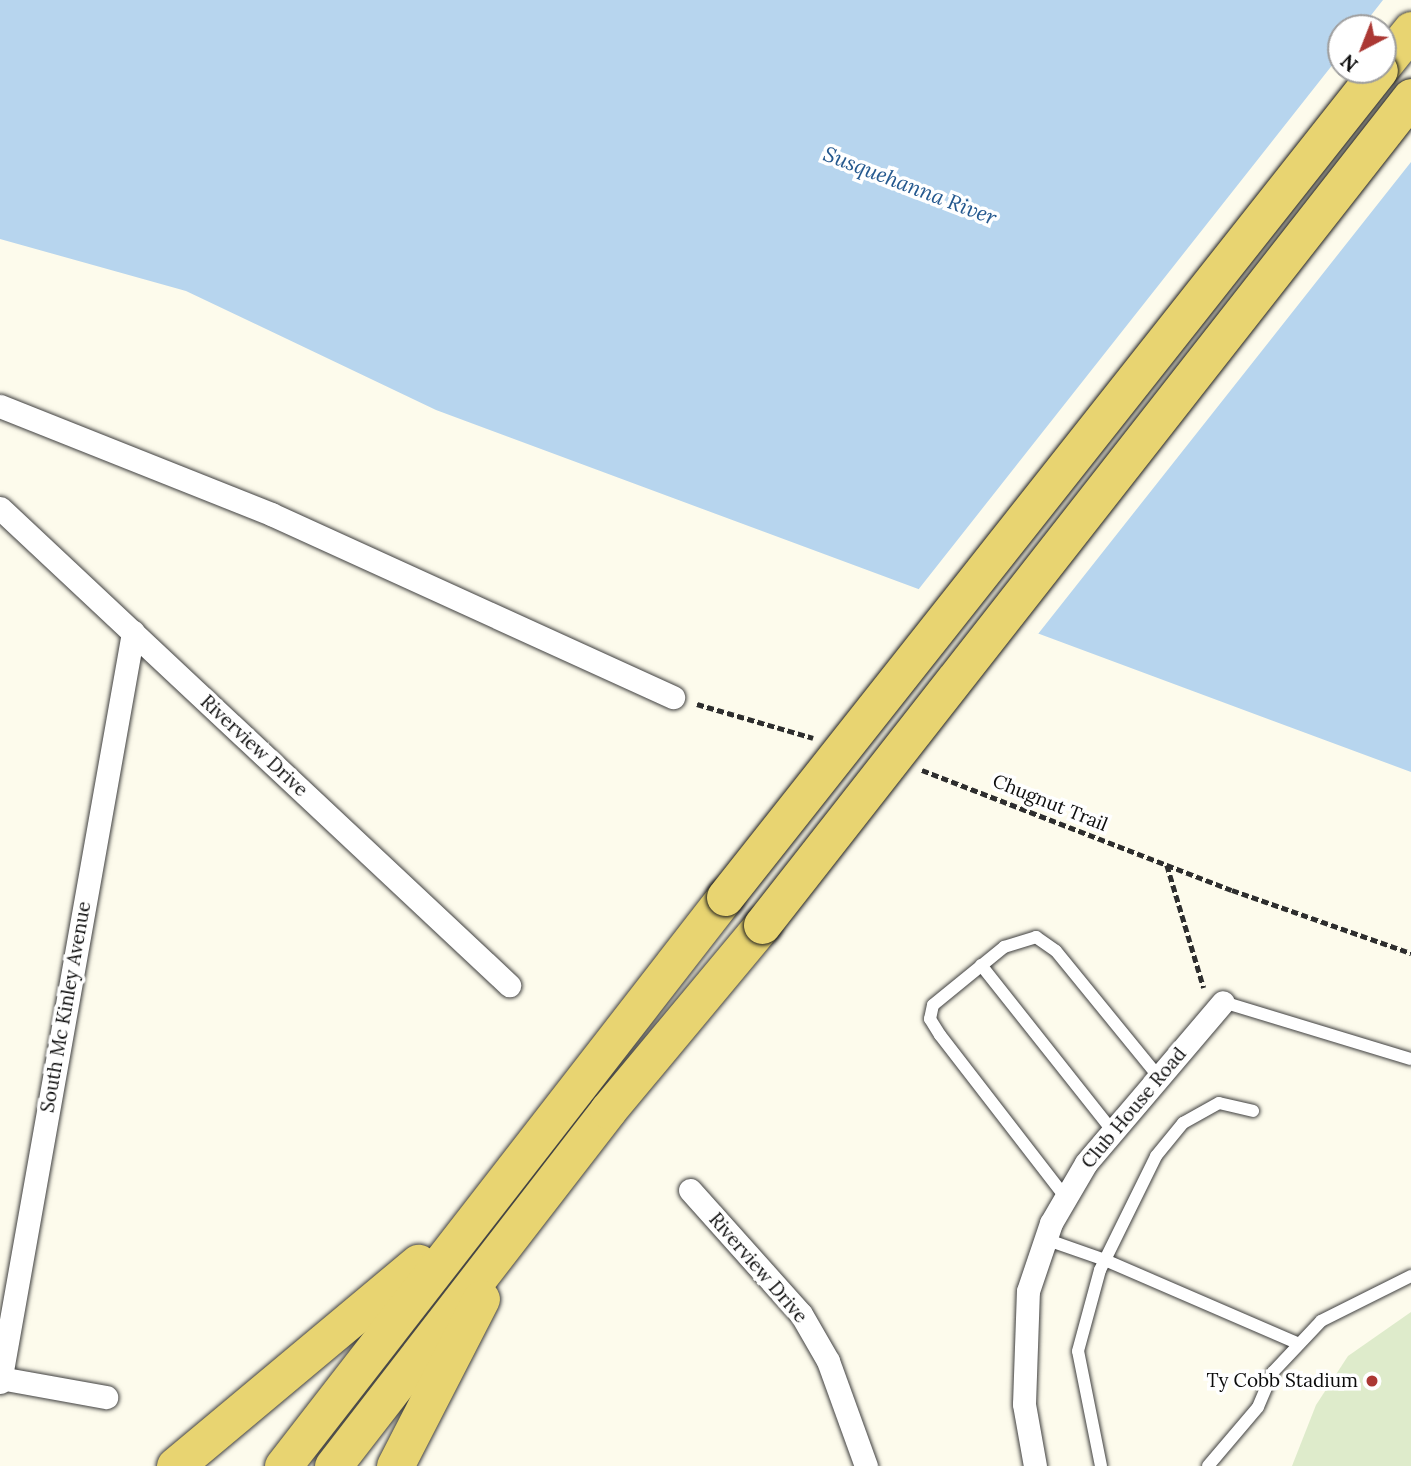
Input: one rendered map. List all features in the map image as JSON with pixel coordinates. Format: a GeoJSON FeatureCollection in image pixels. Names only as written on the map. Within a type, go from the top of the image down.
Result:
{"type":"FeatureCollection","features":[{"type":"Feature","properties":{"kind":"main road"},"geometry":{"type":"LineString","coordinates":[[1397,48],[1411,30]]}},
{"type":"Feature","properties":{"kind":"main road"},"geometry":{"type":"LineString","coordinates":[[283,1466],[725,897],[1368,84]]}},
{"type":"Feature","properties":{"kind":"main road"},"geometry":{"type":"LineString","coordinates":[[333,1466],[608,1110],[762,925],[1411,97]]}},
{"type":"Feature","properties":{"kind":"main road"},"geometry":{"type":"LineString","coordinates":[[175,1466],[406,1276],[511,1171]]}},
{"type":"Feature","properties":{"kind":"main road"},"geometry":{"type":"LineString","coordinates":[[395,1466],[508,1239]]}},
{"type":"Feature","properties":{"kind":"street"},"geometry":{"type":"LineString","coordinates":[[0,406],[271,514],[673,697]]}},
{"type":"Feature","properties":{"kind":"street","name":"Riverview Drive"},"geometry":{"type":"LineString","coordinates":[[0,508],[509,985]]}},
{"type":"Feature","properties":{"kind":"street","name":"South Mc Kinley Avenue"},"geometry":{"type":"LineString","coordinates":[[0,1379],[133,632]]}},
{"type":"Feature","properties":{"kind":"street","name":"Club House Road"},"geometry":{"type":"LineString","coordinates":[[1035,1466],[1024,1404],[1028,1291],[1045,1239],[1066,1198],[1112,1130],[1218,1008]]}},
{"type":"Feature","properties":{"kind":"street","name":"Riverview Drive"},"geometry":{"type":"LineString","coordinates":[[690,1190],[802,1314],[828,1361],[866,1466]]}},
{"type":"Feature","properties":{"kind":"street"},"geometry":{"type":"LineString","coordinates":[[0,1379],[106,1397]]}},
{"type":"Feature","properties":{"kind":"lane"},"geometry":{"type":"LineString","coordinates":[[1066,1198],[930,1018],[933,1005],[1004,947],[1036,937],[1056,951],[1158,1076]]}},
{"type":"Feature","properties":{"kind":"lane"},"geometry":{"type":"LineString","coordinates":[[981,965],[1112,1130]]}},
{"type":"Feature","properties":{"kind":"lane"},"geometry":{"type":"LineString","coordinates":[[1218,1008],[1411,1059]]}},
{"type":"Feature","properties":{"kind":"lane"},"geometry":{"type":"LineString","coordinates":[[1101,1466],[1078,1352],[1105,1260],[1156,1156],[1183,1123],[1219,1103],[1253,1111]]}},
{"type":"Feature","properties":{"kind":"lane"},"geometry":{"type":"LineString","coordinates":[[1045,1239],[1105,1260],[1299,1345]]}},
{"type":"Feature","properties":{"kind":"lane"},"geometry":{"type":"LineString","coordinates":[[1208,1466],[1258,1407],[1273,1372],[1321,1321],[1411,1276]]}},
{"type":"Feature","properties":{"kind":"path"},"geometry":{"type":"LineString","coordinates":[[673,697],[816,739]]}},
{"type":"Feature","properties":{"kind":"path","name":"Chugnut Trail"},"geometry":{"type":"LineString","coordinates":[[908,766],[960,782],[1167,864],[1411,953]]}},
{"type":"Feature","properties":{"kind":"path"},"geometry":{"type":"LineString","coordinates":[[1167,864],[1218,1008]]}},
{"type":"Feature","properties":{"kind":"green space","name":"Ty Cobb Stadium"},"geometry":{"type":"Polygon","coordinates":[[[1411,1312],[1411,1466],[1292,1466],[1316,1405],[1348,1356],[1411,1312]]]}},
{"type":"Feature","properties":{"kind":"water","name":"Susquehanna River"},"geometry":{"type":"Polygon","coordinates":[[[0,0],[1411,0],[1411,772],[436,410],[186,291],[0,239],[0,0]]]}},
{"type":"Feature","properties":{"kind":"pier"},"geometry":{"type":"Polygon","coordinates":[[[1383,0],[1411,0],[1411,162],[1038,634],[918,590],[1327,72],[1327,84],[1397,84],[1397,14],[1372,14],[1383,0]]]}},
{"type":"Feature","properties":{"kind":"place","name":"Ty Cobb Stadium"},"geometry":{"type":"Point","coordinates":[1372,1381]}}]}
